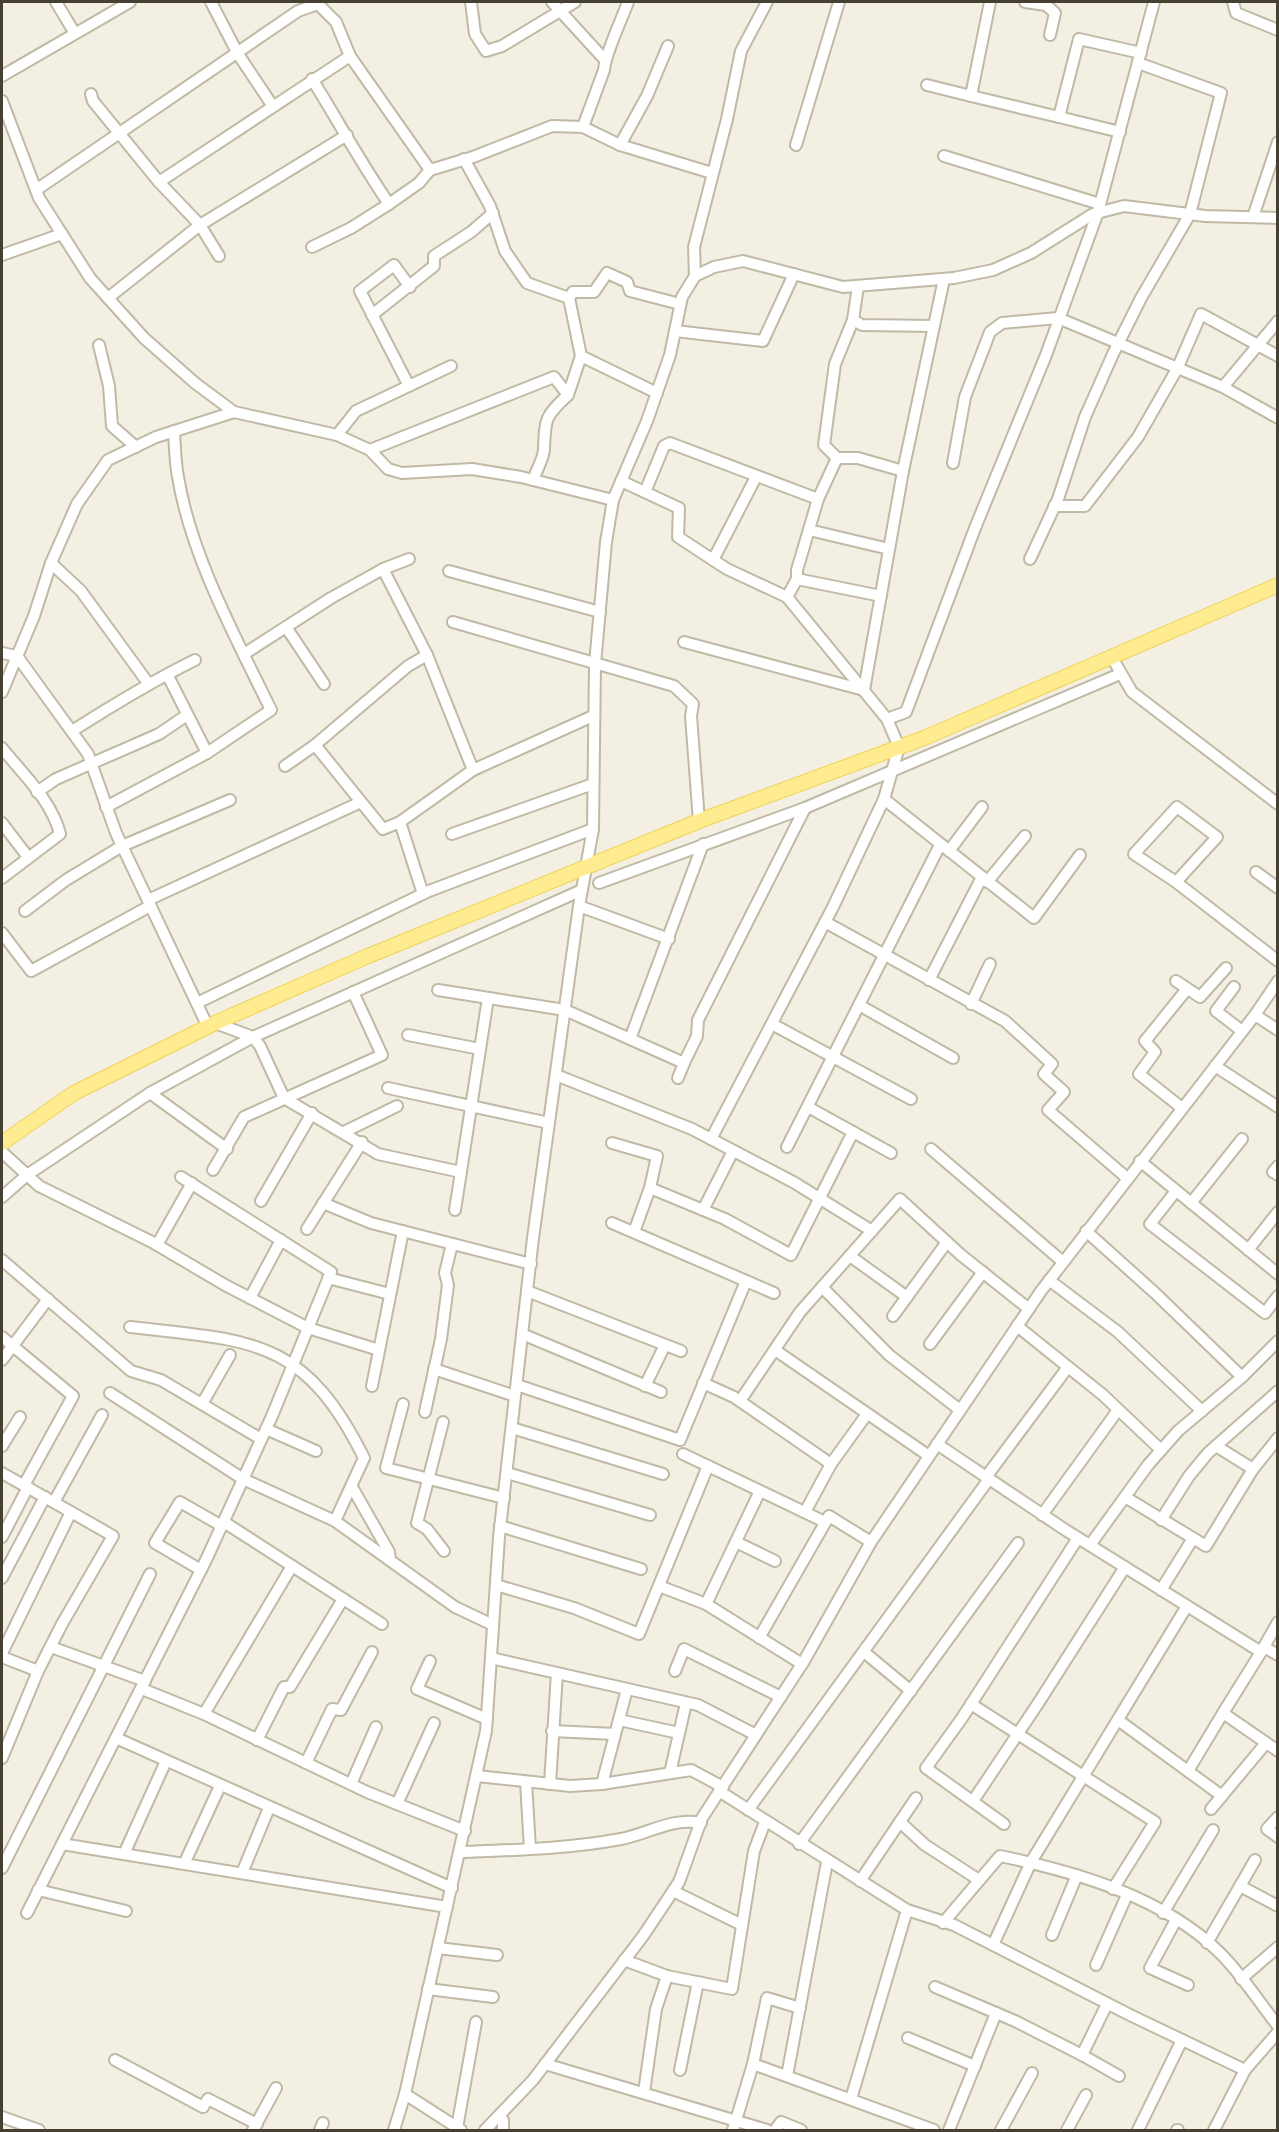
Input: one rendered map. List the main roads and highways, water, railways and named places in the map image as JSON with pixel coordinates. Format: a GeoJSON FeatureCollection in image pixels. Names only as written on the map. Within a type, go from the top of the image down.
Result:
{"type":"FeatureCollection","features":[{"type":"Feature","properties":{"kind":"main road"},"geometry":{"type":"LineString","coordinates":[[2,1143],[74,1093],[211,1025],[368,956],[587,865],[899,747],[1278,585]]}}]}
